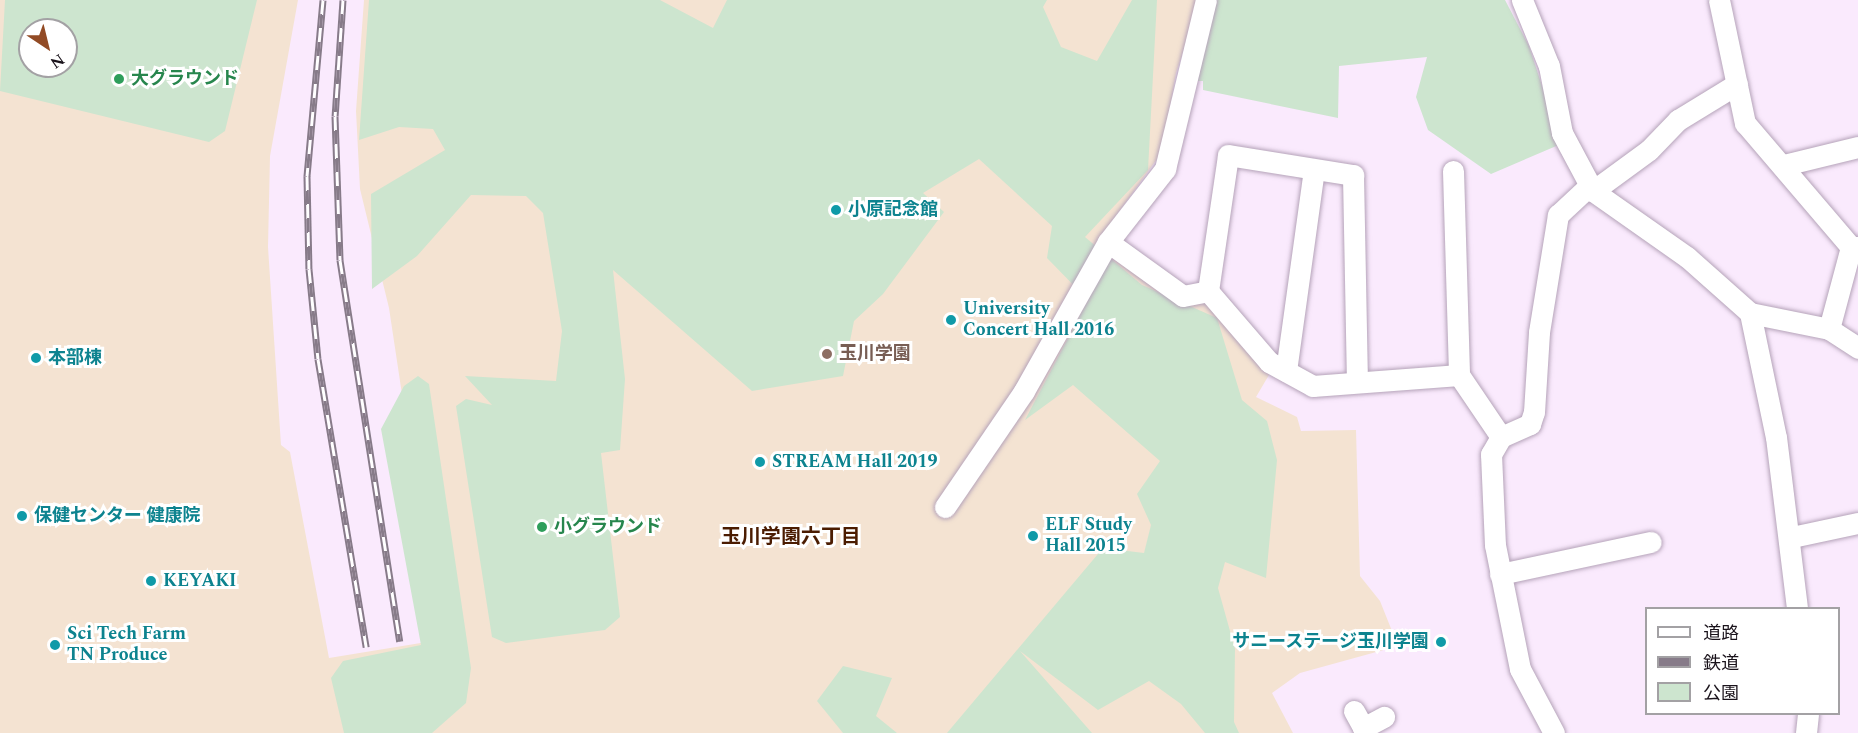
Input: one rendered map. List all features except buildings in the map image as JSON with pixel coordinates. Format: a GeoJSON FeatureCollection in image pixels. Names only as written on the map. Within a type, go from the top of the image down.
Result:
{"type":"FeatureCollection","features":[{"type":"Feature","properties":{"kind":"street"},"geometry":{"type":"LineString","coordinates":[[945,507],[1024,391],[1108,242],[1165,169],[1206,0]]}},
{"type":"Feature","properties":{"kind":"street"},"geometry":{"type":"LineString","coordinates":[[1522,0],[1549,66],[1562,133],[1590,189],[1687,256],[1749,313],[1829,329],[1858,348]]}},
{"type":"Feature","properties":{"kind":"street"},"geometry":{"type":"LineString","coordinates":[[1719,0],[1745,123],[1784,165],[1824,221],[1855,247],[1829,329]]}},
{"type":"Feature","properties":{"kind":"street"},"geometry":{"type":"LineString","coordinates":[[1554,733],[1520,669],[1500,574],[1491,454],[1501,437],[1530,424],[1534,412],[1539,332],[1558,215],[1590,189],[1649,150],[1678,120],[1737,84]]}},
{"type":"Feature","properties":{"kind":"street"},"geometry":{"type":"LineString","coordinates":[[1784,165],[1858,147]]}},
{"type":"Feature","properties":{"kind":"street"},"geometry":{"type":"LineString","coordinates":[[1357,382],[1353,176],[1228,155],[1208,291],[1245,340],[1286,370],[1313,386],[1459,375]]}},
{"type":"Feature","properties":{"kind":"street"},"geometry":{"type":"LineString","coordinates":[[1286,370],[1314,170]]}},
{"type":"Feature","properties":{"kind":"street"},"geometry":{"type":"LineString","coordinates":[[1453,171],[1459,375],[1501,437]]}},
{"type":"Feature","properties":{"kind":"street"},"geometry":{"type":"LineString","coordinates":[[1108,242],[1183,296],[1208,291]]}},
{"type":"Feature","properties":{"kind":"street"},"geometry":{"type":"LineString","coordinates":[[1749,313],[1792,537],[1797,607]]}},
{"type":"Feature","properties":{"kind":"street"},"geometry":{"type":"LineString","coordinates":[[1792,537],[1858,523]]}},
{"type":"Feature","properties":{"kind":"street"},"geometry":{"type":"LineString","coordinates":[[1500,574],[1651,542]]}},
{"type":"Feature","properties":{"kind":"street"},"geometry":{"type":"LineString","coordinates":[[1806,733],[1808,715]]}},
{"type":"Feature","properties":{"kind":"street"},"geometry":{"type":"LineString","coordinates":[[1361,724],[1384,717]]}},
{"type":"Feature","properties":{"kind":"shaded area","name":"玉川学園"},"geometry":{"type":"Polygon","coordinates":[[[0,0],[298,0],[270,156],[268,247],[281,445],[290,452],[329,658],[439,640],[389,308],[360,189],[356,111],[364,0],[1200,0],[1176,73],[1162,152],[1097,242],[1206,300],[1273,368],[1256,397],[1297,417],[1301,431],[1356,430],[1360,576],[1380,601],[1398,646],[1300,673],[1272,693],[1293,733],[0,733],[0,0]]]}},
{"type":"Feature","properties":{"kind":"green space","name":"大グラウンド"},"geometry":{"type":"Polygon","coordinates":[[[5,0],[257,0],[225,131],[209,142],[0,91],[5,0]]]}},
{"type":"Feature","properties":{"kind":"green space"},"geometry":{"type":"Polygon","coordinates":[[[369,0],[660,0],[713,28],[727,0],[1047,0],[1043,7],[1061,47],[1097,61],[1132,0],[1157,0],[1148,170],[1085,237],[1142,285],[1217,318],[1242,400],[1267,421],[1277,460],[1266,578],[1225,562],[1218,588],[1235,649],[1234,722],[1239,733],[1205,733],[1181,704],[1149,681],[1098,710],[1020,651],[1092,733],[947,733],[1103,548],[1144,553],[1151,525],[1137,494],[1160,461],[1073,385],[1025,420],[1088,300],[1047,258],[1052,226],[979,159],[923,193],[944,212],[883,294],[854,321],[843,376],[752,391],[613,270],[625,379],[620,450],[601,453],[620,617],[605,630],[506,643],[492,637],[456,406],[466,399],[492,405],[465,376],[556,381],[562,331],[543,213],[526,196],[471,195],[417,256],[372,289],[371,194],[445,150],[433,129],[399,127],[359,140],[369,0]]]}},
{"type":"Feature","properties":{"kind":"green space"},"geometry":{"type":"Polygon","coordinates":[[[1214,0],[1505,0],[1529,46],[1561,144],[1491,174],[1428,130],[1416,97],[1427,57],[1339,66],[1338,118],[1203,90],[1203,81],[1198,81],[1214,0]]]}},
{"type":"Feature","properties":{"kind":"green space"},"geometry":{"type":"Polygon","coordinates":[[[418,376],[429,384],[471,668],[466,703],[432,733],[344,733],[331,678],[343,661],[421,645],[381,429],[404,386],[418,376]]]}},
{"type":"Feature","properties":{"kind":"green space"},"geometry":{"type":"Polygon","coordinates":[[[843,666],[892,678],[876,716],[897,733],[843,733],[817,701],[843,666]]]}},
{"type":"Feature","properties":{"kind":"railway"},"geometry":{"type":"LineString","coordinates":[[323,0],[307,176],[309,269],[318,359],[366,647]]}},
{"type":"Feature","properties":{"kind":"railway"},"geometry":{"type":"LineString","coordinates":[[343,0],[335,116],[340,260],[400,641]]}},
{"type":"Feature","properties":{"kind":"place","name":"大グラウンド"},"geometry":{"type":"Point","coordinates":[119,79]}},
{"type":"Feature","properties":{"kind":"place","name":"小原記念館"},"geometry":{"type":"Point","coordinates":[836,210]}},
{"type":"Feature","properties":{"kind":"place","name":"University Concert Hall 2016"},"geometry":{"type":"Point","coordinates":[951,320]}},
{"type":"Feature","properties":{"kind":"place","name":"玉川学園"},"geometry":{"type":"Point","coordinates":[827,354]}},
{"type":"Feature","properties":{"kind":"place","name":"本部棟"},"geometry":{"type":"Point","coordinates":[36,358]}},
{"type":"Feature","properties":{"kind":"place","name":"STREAM Hall 2019"},"geometry":{"type":"Point","coordinates":[760,462]}},
{"type":"Feature","properties":{"kind":"place","name":"保健センター 健康院"},"geometry":{"type":"Point","coordinates":[22,516]}},
{"type":"Feature","properties":{"kind":"place","name":"小グラウンド"},"geometry":{"type":"Point","coordinates":[542,527]}},
{"type":"Feature","properties":{"kind":"place","name":"ELF Study Hall 2015"},"geometry":{"type":"Point","coordinates":[1033,536]}},
{"type":"Feature","properties":{"kind":"place","name":"KEYAKI"},"geometry":{"type":"Point","coordinates":[151,581]}},
{"type":"Feature","properties":{"kind":"place","name":"サニーステージ玉川学園"},"geometry":{"type":"Point","coordinates":[1441,642]}},
{"type":"Feature","properties":{"kind":"place","name":"Sci Tech Farm TN Produce"},"geometry":{"type":"Point","coordinates":[55,645]}},
{"type":"Feature","properties":{"kind":"district","name":"玉川学園六丁目"},"geometry":{"type":"Point","coordinates":[791,537]}}]}
